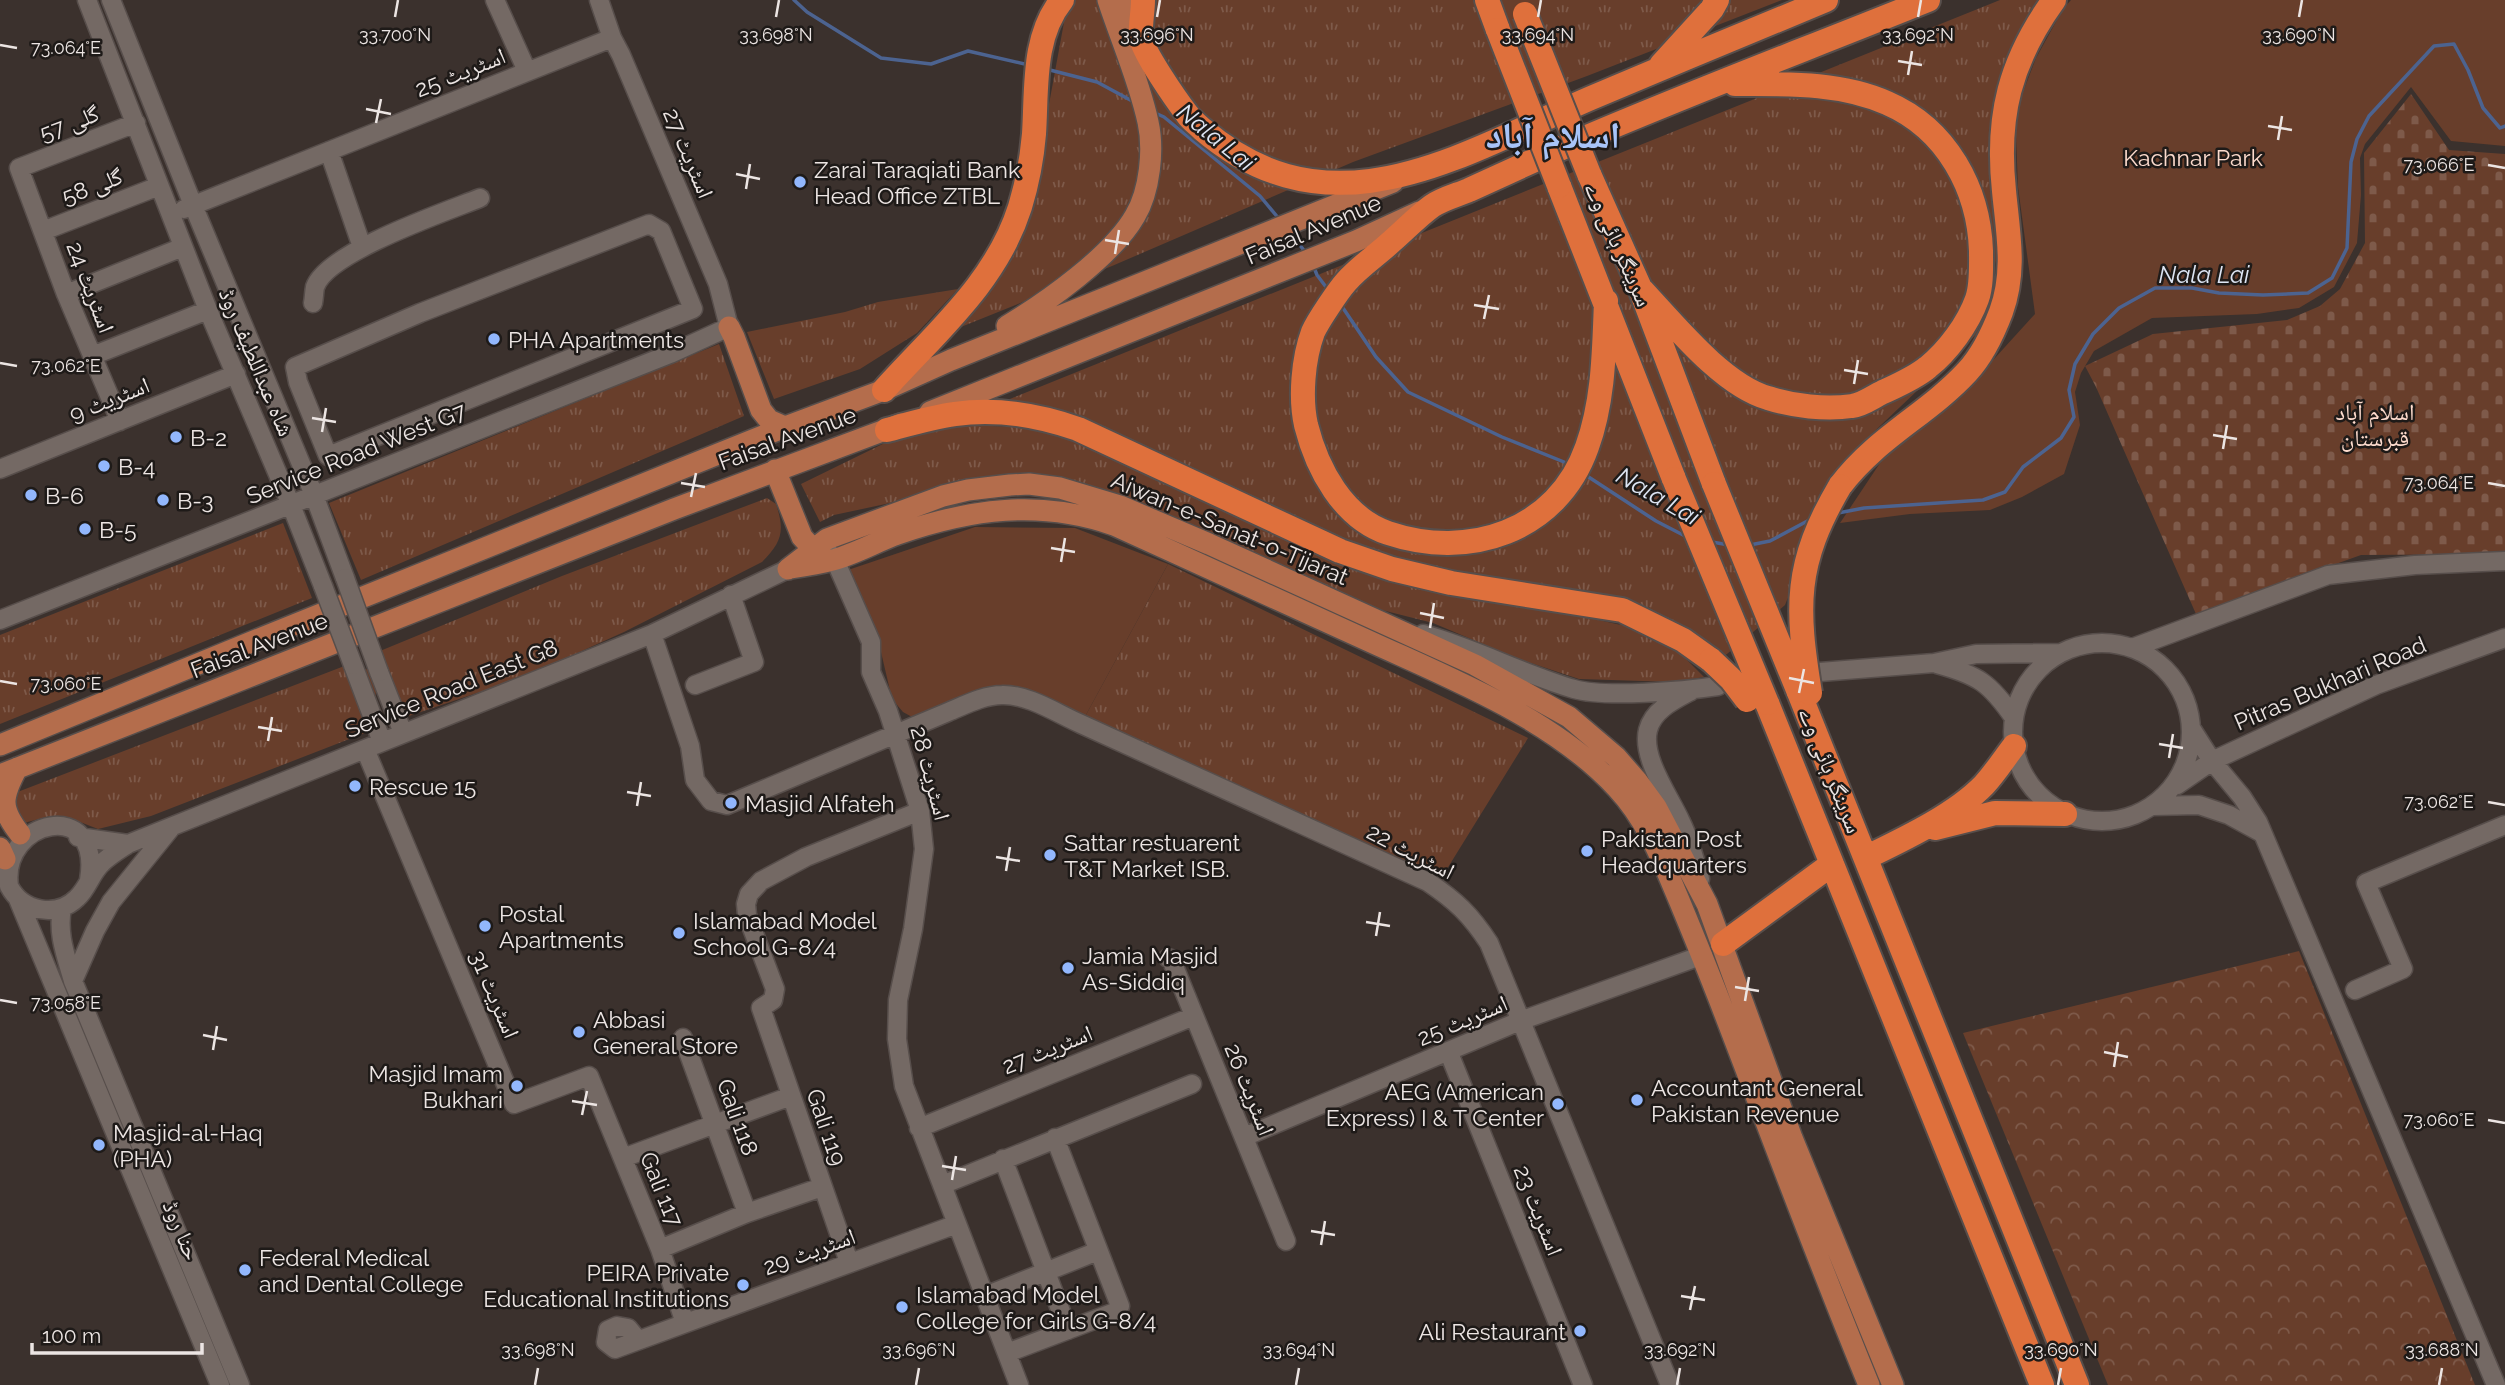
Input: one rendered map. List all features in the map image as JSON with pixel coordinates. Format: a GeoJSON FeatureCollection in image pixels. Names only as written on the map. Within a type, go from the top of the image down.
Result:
{"type":"FeatureCollection","features":[{"type":"Feature","properties":{"kind":"highway"},"geometry":{"type":"LineString","coordinates":[[884,390],[961,309],[1004,248],[1020,207],[1034,135],[1038,60],[1046,30],[1062,0]]}},
{"type":"Feature","properties":{"kind":"highway"},"geometry":{"type":"LineString","coordinates":[[1143,0],[1131,38],[1188,117],[1223,147],[1266,170],[1328,183],[1370,182],[1420,172],[1513,135],[1656,70],[1826,0]]}},
{"type":"Feature","properties":{"kind":"highway","name":"سرینگر ہائی وے"},"geometry":{"type":"LineString","coordinates":[[1487,0],[1675,480],[1757,701],[1786,748],[2042,1385]]}},
{"type":"Feature","properties":{"kind":"highway"},"geometry":{"type":"LineString","coordinates":[[1656,70],[1712,9],[1717,0]]}},
{"type":"Feature","properties":{"kind":"highway"},"geometry":{"type":"LineString","coordinates":[[1606,301],[1600,396],[1587,450],[1557,497],[1531,519],[1517,528],[1482,541],[1463,544],[1430,543],[1383,531],[1352,511],[1329,482],[1312,451],[1304,416],[1304,376],[1313,332],[1345,282],[1433,205],[1585,138],[1928,0]]}},
{"type":"Feature","properties":{"kind":"highway"},"geometry":{"type":"LineString","coordinates":[[1809,685],[1801,637],[1801,588],[1811,547],[1840,486],[1868,453],[1968,371],[1994,329],[2002,309],[2011,268],[2002,167],[2005,104],[2017,63],[2030,36],[2054,0]]}},
{"type":"Feature","properties":{"kind":"highway","name":"سرینگر ہائی وے"},"geometry":{"type":"LineString","coordinates":[[1522,7],[1589,174],[1640,289],[1714,484],[1809,685],[1816,736],[2077,1385]]}},
{"type":"Feature","properties":{"kind":"highway"},"geometry":{"type":"LineString","coordinates":[[1640,289],[1698,349],[1732,379],[1767,398],[1812,406],[1855,406],[1927,368],[1960,331],[1978,298],[1981,268],[1980,226],[1967,182],[1951,156],[1923,122],[1887,103],[1857,93],[1812,85],[1721,84]]}},
{"type":"Feature","properties":{"kind":"highway"},"geometry":{"type":"LineString","coordinates":[[887,430],[956,414],[1006,413],[1045,418],[1089,434],[1340,551],[1392,569],[1451,583],[1622,610],[1683,640],[1711,660],[1757,701]]}},
{"type":"Feature","properties":{"kind":"highway"},"geometry":{"type":"LineString","coordinates":[[1867,858],[1914,834],[1982,786],[2014,746]]}},
{"type":"Feature","properties":{"kind":"highway"},"geometry":{"type":"LineString","coordinates":[[1914,834],[1995,813],[2065,814]]}},
{"type":"Feature","properties":{"kind":"highway"},"geometry":{"type":"LineString","coordinates":[[1713,950],[1832,864]]}},
{"type":"Feature","properties":{"kind":"main road"},"geometry":{"type":"LineString","coordinates":[[1108,0],[1131,38]]}},
{"type":"Feature","properties":{"kind":"main road"},"geometry":{"type":"LineString","coordinates":[[951,360],[1045,303],[1118,240],[1136,214],[1147,178],[1149,124],[1139,88],[1125,0]]}},
{"type":"Feature","properties":{"kind":"main road","name":"Faisal Avenue"},"geometry":{"type":"LineString","coordinates":[[0,746],[249,643],[785,427],[884,390],[951,360],[1420,172]]}},
{"type":"Feature","properties":{"kind":"main road","name":"Faisal Avenue"},"geometry":{"type":"LineString","coordinates":[[9,771],[775,470],[887,430],[1356,241],[1433,205]]}},
{"type":"Feature","properties":{"kind":"main road"},"geometry":{"type":"LineString","coordinates":[[729,327],[761,410],[769,420],[785,427]]}},
{"type":"Feature","properties":{"kind":"main road"},"geometry":{"type":"LineString","coordinates":[[729,327],[730,340],[753,410],[748,442]]}},
{"type":"Feature","properties":{"kind":"main road"},"geometry":{"type":"LineString","coordinates":[[775,470],[802,537],[824,554]]}},
{"type":"Feature","properties":{"kind":"main road","name":"Aiwan-e-Sanat-o-Tijarat"},"geometry":{"type":"LineString","coordinates":[[892,526],[943,496],[968,490],[1028,484],[1060,488],[1120,506],[1475,665],[1536,697],[1569,717],[1590,734],[1616,757],[1656,807],[1707,904],[1713,950],[1825,1279],[1869,1385]]}},
{"type":"Feature","properties":{"kind":"main road","name":"Aiwan-e-Sanat-o-Tijarat"},"geometry":{"type":"LineString","coordinates":[[788,569],[824,554],[827,539],[892,526],[941,521],[1012,508],[1085,515],[1114,525],[1419,664],[1525,716],[1572,747],[1616,787],[1635,810],[1713,950],[1893,1385]]}},
{"type":"Feature","properties":{"kind":"main road"},"geometry":{"type":"LineString","coordinates":[[1525,716],[1536,697]]}},
{"type":"Feature","properties":{"kind":"main road"},"geometry":{"type":"LineString","coordinates":[[9,771],[1,812],[6,822],[20,834]]}},
{"type":"Feature","properties":{"kind":"street","name":"شاہ عبداللطیف روڈ"},"geometry":{"type":"LineString","coordinates":[[87,0],[208,310],[323,586],[353,664],[374,746]]}},
{"type":"Feature","properties":{"kind":"street"},"geometry":{"type":"LineString","coordinates":[[495,0],[527,71]]}},
{"type":"Feature","properties":{"kind":"street","name":"اسٹریٹ 27"},"geometry":{"type":"LineString","coordinates":[[598,0],[718,284],[729,327]]}},
{"type":"Feature","properties":{"kind":"street","name":"شاہ عبداللطیف روڈ"},"geometry":{"type":"LineString","coordinates":[[114,6],[193,205],[314,495],[403,733]]}},
{"type":"Feature","properties":{"kind":"street","name":"اسٹریٹ 25"},"geometry":{"type":"LineString","coordinates":[[171,214],[612,38]]}},
{"type":"Feature","properties":{"kind":"street","name":"گلی 57"},"geometry":{"type":"LineString","coordinates":[[19,168],[136,123]]}},
{"type":"Feature","properties":{"kind":"street"},"geometry":{"type":"LineString","coordinates":[[329,151],[362,247]]}},
{"type":"Feature","properties":{"kind":"street","name":"اسٹریٹ 24"},"geometry":{"type":"LineString","coordinates":[[19,168],[66,294],[120,421]]}},
{"type":"Feature","properties":{"kind":"street","name":"گلی 58"},"geometry":{"type":"LineString","coordinates":[[43,231],[159,186]]}},
{"type":"Feature","properties":{"kind":"street"},"geometry":{"type":"LineString","coordinates":[[313,303],[316,286],[326,272],[362,247],[480,198]]}},
{"type":"Feature","properties":{"kind":"street"},"geometry":{"type":"LineString","coordinates":[[649,224],[661,231],[676,267],[693,309],[328,456],[298,382],[295,367],[420,313],[649,224]]}},
{"type":"Feature","properties":{"kind":"street"},"geometry":{"type":"LineString","coordinates":[[66,294],[183,247]]}},
{"type":"Feature","properties":{"kind":"street"},"geometry":{"type":"LineString","coordinates":[[676,267],[705,254]]}},
{"type":"Feature","properties":{"kind":"street"},"geometry":{"type":"LineString","coordinates":[[92,356],[208,310]]}},
{"type":"Feature","properties":{"kind":"street","name":"Service Road West G7"},"geometry":{"type":"LineString","coordinates":[[1,615],[291,505],[670,354],[729,327]]}},
{"type":"Feature","properties":{"kind":"street","name":"اسٹریٹ 9"},"geometry":{"type":"LineString","coordinates":[[0,469],[236,374]]}},
{"type":"Feature","properties":{"kind":"street"},"geometry":{"type":"LineString","coordinates":[[284,425],[311,414]]}},
{"type":"Feature","properties":{"kind":"street","name":"اسٹریٹ 28"},"geometry":{"type":"LineString","coordinates":[[824,554],[871,642],[872,672],[920,811],[924,849],[913,929],[898,1000],[897,1039],[904,1086],[1019,1385]]}},
{"type":"Feature","properties":{"kind":"street"},"geometry":{"type":"LineString","coordinates":[[2132,648],[2328,575],[2415,565],[2505,561]]}},
{"type":"Feature","properties":{"kind":"street","name":"Service Road East G8"},"geometry":{"type":"LineString","coordinates":[[89,880],[100,864],[128,844],[652,634],[788,569]]}},
{"type":"Feature","properties":{"kind":"street"},"geometry":{"type":"LineString","coordinates":[[695,685],[754,663],[732,595]]}},
{"type":"Feature","properties":{"kind":"street"},"geometry":{"type":"LineString","coordinates":[[1378,622],[1457,643],[1576,690],[1611,693],[1717,686]]}},
{"type":"Feature","properties":{"kind":"street","name":"اسٹریٹ 22"},"geometry":{"type":"LineString","coordinates":[[652,634],[690,746],[695,780],[711,801],[727,805],[979,699],[1003,695],[1028,700],[1428,882],[1471,915],[1489,943],[1670,1385]]}},
{"type":"Feature","properties":{"kind":"street","name":"Pitras Bukhari Road"},"geometry":{"type":"LineString","coordinates":[[2171,789],[2212,761],[2376,685],[2505,638]]}},
{"type":"Feature","properties":{"kind":"street"},"geometry":{"type":"LineString","coordinates":[[2095,643],[2114,643],[2132,648],[2158,662],[2178,685],[2190,713],[2187,761],[2171,789],[2152,806],[2129,818],[2103,822],[2065,814],[2041,797],[2023,774],[2014,746],[2014,718],[2020,698],[2043,665],[2060,653],[2095,643]]}},
{"type":"Feature","properties":{"kind":"street"},"geometry":{"type":"LineString","coordinates":[[1809,685],[1976,654],[2060,653]]}},
{"type":"Feature","properties":{"kind":"street"},"geometry":{"type":"LineString","coordinates":[[1934,663],[1973,675],[1999,696],[2014,718]]}},
{"type":"Feature","properties":{"kind":"street"},"geometry":{"type":"LineString","coordinates":[[1694,689],[1660,710],[1648,729],[1646,740],[1656,772],[1690,843],[1707,904]]}},
{"type":"Feature","properties":{"kind":"street"},"geometry":{"type":"LineString","coordinates":[[2191,728],[2212,761],[2250,809],[2262,833],[2496,1385]]}},
{"type":"Feature","properties":{"kind":"street","name":"اسٹریٹ 31"},"geometry":{"type":"LineString","coordinates":[[374,746],[514,1104],[589,1076]]}},
{"type":"Feature","properties":{"kind":"street"},"geometry":{"type":"LineString","coordinates":[[2152,806],[2199,805],[2229,815],[2262,833]]}},
{"type":"Feature","properties":{"kind":"street","name":"Gali 119"},"geometry":{"type":"LineString","coordinates":[[849,1262],[761,1007],[774,1000],[775,989],[747,915],[746,904],[749,894],[761,881],[806,857],[920,811]]}},
{"type":"Feature","properties":{"kind":"street"},"geometry":{"type":"LineString","coordinates":[[78,837],[90,860],[89,880],[79,897],[62,908],[39,910],[10,895],[2,860],[20,834],[34,827],[50,824],[65,828],[78,837],[128,844]]}},
{"type":"Feature","properties":{"kind":"street"},"geometry":{"type":"LineString","coordinates":[[2355,990],[2403,969],[2366,883],[2505,825]]}},
{"type":"Feature","properties":{"kind":"street"},"geometry":{"type":"LineString","coordinates":[[73,981],[111,902],[172,826]]}},
{"type":"Feature","properties":{"kind":"street","name":"حنا روڈ"},"geometry":{"type":"LineString","coordinates":[[10,895],[220,1385]]}},
{"type":"Feature","properties":{"kind":"street","name":"حنا روڈ"},"geometry":{"type":"LineString","coordinates":[[62,908],[59,923],[61,940],[73,981],[240,1385]]}},
{"type":"Feature","properties":{"kind":"street","name":"اسٹریٹ 25"},"geometry":{"type":"LineString","coordinates":[[1244,1137],[1520,1021],[1713,950]]}},
{"type":"Feature","properties":{"kind":"street","name":"اسٹریٹ 26"},"geometry":{"type":"LineString","coordinates":[[1168,958],[1171,959],[1286,1241]]}},
{"type":"Feature","properties":{"kind":"street","name":"اسٹریٹ 27"},"geometry":{"type":"LineString","coordinates":[[919,1128],[1194,1016]]}},
{"type":"Feature","properties":{"kind":"street","name":"Gali 118"},"geometry":{"type":"LineString","coordinates":[[683,1038],[747,1213]]}},
{"type":"Feature","properties":{"kind":"street","name":"اسٹریٹ 23"},"geometry":{"type":"LineString","coordinates":[[1449,1053],[1583,1385]]}},
{"type":"Feature","properties":{"kind":"street","name":"Gali 117"},"geometry":{"type":"LineString","coordinates":[[589,1076],[660,1249],[685,1323]]}},
{"type":"Feature","properties":{"kind":"street"},"geometry":{"type":"LineString","coordinates":[[942,1185],[1192,1084]]}},
{"type":"Feature","properties":{"kind":"street"},"geometry":{"type":"LineString","coordinates":[[623,1158],[791,1096]]}},
{"type":"Feature","properties":{"kind":"street"},"geometry":{"type":"LineString","coordinates":[[1007,1353],[1119,1309],[1120,1306],[1055,1138]]}},
{"type":"Feature","properties":{"kind":"street"},"geometry":{"type":"LineString","coordinates":[[1003,1159],[1068,1330]]}},
{"type":"Feature","properties":{"kind":"street"},"geometry":{"type":"LineString","coordinates":[[660,1249],[747,1213],[822,1187]]}},
{"type":"Feature","properties":{"kind":"street","name":"اسٹریٹ 29"},"geometry":{"type":"LineString","coordinates":[[637,1339],[628,1328],[617,1326],[608,1330],[606,1342],[615,1349],[957,1224]]}},
{"type":"Feature","properties":{"kind":"street"},"geometry":{"type":"LineString","coordinates":[[985,1296],[1098,1251]]}},
{"type":"Feature","properties":{"kind":"street"},"geometry":{"type":"LineString","coordinates":[[197,1329],[214,1323]]}},
{"type":"Feature","properties":{"kind":"green space"},"geometry":{"type":"Polygon","coordinates":[[[1071,0],[1782,0],[1587,76],[1353,162],[1112,266],[946,333],[1030,208],[1067,6],[1071,0]]]}},
{"type":"Feature","properties":{"kind":"green space"},"geometry":{"type":"Polygon","coordinates":[[[2000,0],[2044,0],[1996,102],[1998,253],[1977,334],[1842,462],[1785,605],[1721,659],[1653,615],[1460,576],[1360,551],[995,405],[2000,0]]]}},
{"type":"Feature","properties":{"kind":"green space","name":"Kachnar Park"},"geometry":{"type":"Polygon","coordinates":[[[2071,0],[2505,0],[2505,146],[2451,141],[2411,87],[2365,144],[2360,158],[2361,195],[2357,243],[2334,287],[2299,308],[2257,314],[2152,318],[2094,351],[2081,373],[2075,392],[2080,425],[2064,474],[2022,497],[1990,510],[1910,514],[1840,523],[1894,442],[1964,392],[2035,314],[2018,187],[2015,113],[2036,58],[2063,9],[2071,0]]]}},
{"type":"Feature","properties":{"kind":"green space","name":"اسلام آباد قبرستان"},"geometry":{"type":"Polygon","coordinates":[[[2411,94],[2449,150],[2505,154],[2505,554],[2361,555],[2196,614],[2085,366],[2153,334],[2287,320],[2320,306],[2340,289],[2365,243],[2364,153],[2411,94]]]}},
{"type":"Feature","properties":{"kind":"green space"},"geometry":{"type":"Polygon","coordinates":[[[958,289],[917,333],[860,369],[774,399],[747,332],[845,312],[878,302],[958,289]]]}},
{"type":"Feature","properties":{"kind":"green space"},"geometry":{"type":"Polygon","coordinates":[[[719,344],[744,416],[361,580],[329,503],[719,344]]]}},
{"type":"Feature","properties":{"kind":"green space"},"geometry":{"type":"Polygon","coordinates":[[[963,425],[1041,428],[1109,452],[1247,518],[1576,615],[1630,627],[1677,650],[1704,677],[1675,682],[1579,679],[1516,658],[1433,623],[1370,607],[1056,482],[989,476],[923,496],[834,515],[820,522],[801,484],[895,438],[963,425]]]}},
{"type":"Feature","properties":{"kind":"green space"},"geometry":{"type":"Polygon","coordinates":[[[767,498],[776,504],[781,529],[778,542],[762,562],[624,632],[524,677],[406,717],[380,651],[562,576],[767,498]]]}},
{"type":"Feature","properties":{"kind":"green space"},"geometry":{"type":"Polygon","coordinates":[[[283,523],[312,598],[0,724],[0,635],[283,523]]]}},
{"type":"Feature","properties":{"kind":"green space"},"geometry":{"type":"Polygon","coordinates":[[[975,527],[1075,528],[1168,564],[1081,724],[1035,694],[919,717],[903,712],[892,699],[881,652],[848,570],[975,527]]]}},
{"type":"Feature","properties":{"kind":"green space"},"geometry":{"type":"Polygon","coordinates":[[[1168,564],[1528,738],[1442,877],[1379,854],[1081,724],[1168,564]]]}},
{"type":"Feature","properties":{"kind":"green space"},"geometry":{"type":"Polygon","coordinates":[[[347,665],[379,672],[370,731],[151,816],[98,829],[75,820],[50,816],[24,823],[10,815],[15,793],[347,665]]]}},
{"type":"Feature","properties":{"kind":"green space"},"geometry":{"type":"Polygon","coordinates":[[[2299,951],[2475,1385],[2108,1385],[1963,1033],[2299,951]]]}},
{"type":"Feature","properties":{"kind":"waterway","name":"Nala Lai"},"geometry":{"type":"LineString","coordinates":[[794,0],[807,12],[881,58],[931,64],[968,51],[1029,65]]}},
{"type":"Feature","properties":{"kind":"waterway","name":"Nala Lai"},"geometry":{"type":"LineString","coordinates":[[1838,513],[1864,508],[1983,500],[2005,492],[2023,467],[2061,438],[2074,417],[2069,390],[2075,364],[2093,334],[2119,308],[2155,288],[2192,288],[2219,293],[2263,295],[2308,293],[2332,278],[2347,248],[2351,162],[2357,139],[2369,116],[2434,46],[2454,44],[2483,108],[2500,128],[2505,126]]}},
{"type":"Feature","properties":{"kind":"waterway","name":"Nala Lai"},"geometry":{"type":"LineString","coordinates":[[1046,69],[1097,82],[1134,102]]}},
{"type":"Feature","properties":{"kind":"waterway","name":"Nala Lai"},"geometry":{"type":"LineString","coordinates":[[1153,112],[1164,117],[1260,196],[1280,220]]}},
{"type":"Feature","properties":{"kind":"waterway","name":"Nala Lai"},"geometry":{"type":"LineString","coordinates":[[1289,231],[1306,253]]}},
{"type":"Feature","properties":{"kind":"waterway","name":"Nala Lai"},"geometry":{"type":"LineString","coordinates":[[1313,265],[1329,291]]}},
{"type":"Feature","properties":{"kind":"waterway","name":"Nala Lai"},"geometry":{"type":"LineString","coordinates":[[1341,305],[1376,357],[1408,392],[1502,437],[1569,464]]}},
{"type":"Feature","properties":{"kind":"waterway","name":"Nala Lai"},"geometry":{"type":"LineString","coordinates":[[1584,474],[1656,521],[1687,537]]}},
{"type":"Feature","properties":{"kind":"waterway","name":"Nala Lai"},"geometry":{"type":"LineString","coordinates":[[1750,545],[1770,541],[1813,518]]}},
{"type":"Feature","properties":{"kind":"waterway","name":"Nala Lai"},"geometry":{"type":"LineString","coordinates":[[1712,542],[1729,545]]}},
{"type":"Feature","properties":{"kind":"place","name":"Zarai Taraqiati Bank Head Office ZTBL"},"geometry":{"type":"Point","coordinates":[800,182]}},
{"type":"Feature","properties":{"kind":"place","name":"PHA Apartments"},"geometry":{"type":"Point","coordinates":[494,339]}},
{"type":"Feature","properties":{"kind":"place","name":"B-2"},"geometry":{"type":"Point","coordinates":[176,437]}},
{"type":"Feature","properties":{"kind":"place","name":"B-4"},"geometry":{"type":"Point","coordinates":[104,466]}},
{"type":"Feature","properties":{"kind":"place","name":"B-6"},"geometry":{"type":"Point","coordinates":[31,495]}},
{"type":"Feature","properties":{"kind":"place","name":"B-3"},"geometry":{"type":"Point","coordinates":[163,500]}},
{"type":"Feature","properties":{"kind":"place","name":"B-5"},"geometry":{"type":"Point","coordinates":[85,529]}},
{"type":"Feature","properties":{"kind":"place","name":"Rescue 15"},"geometry":{"type":"Point","coordinates":[355,786]}},
{"type":"Feature","properties":{"kind":"place","name":"Masjid Alfateh"},"geometry":{"type":"Point","coordinates":[731,803]}},
{"type":"Feature","properties":{"kind":"place","name":"Pakistan Post Headquarters"},"geometry":{"type":"Point","coordinates":[1587,851]}},
{"type":"Feature","properties":{"kind":"place","name":"Sattar restuarent T&T Market ISB."},"geometry":{"type":"Point","coordinates":[1050,855]}},
{"type":"Feature","properties":{"kind":"place","name":"Postal Apartments"},"geometry":{"type":"Point","coordinates":[485,926]}},
{"type":"Feature","properties":{"kind":"place","name":"Islamabad Model School G-8/4"},"geometry":{"type":"Point","coordinates":[679,933]}},
{"type":"Feature","properties":{"kind":"place","name":"Jamia Masjid As-Siddiq"},"geometry":{"type":"Point","coordinates":[1068,968]}},
{"type":"Feature","properties":{"kind":"place","name":"Abbasi General Store"},"geometry":{"type":"Point","coordinates":[579,1032]}},
{"type":"Feature","properties":{"kind":"place","name":"Masjid Imam Bukhari"},"geometry":{"type":"Point","coordinates":[517,1086]}},
{"type":"Feature","properties":{"kind":"place","name":"Accountant General Pakistan Revenue"},"geometry":{"type":"Point","coordinates":[1637,1100]}},
{"type":"Feature","properties":{"kind":"place","name":"AEG (American Express) I & T Center"},"geometry":{"type":"Point","coordinates":[1558,1104]}},
{"type":"Feature","properties":{"kind":"place","name":"Masjid-al-Haq (PHA)"},"geometry":{"type":"Point","coordinates":[99,1145]}},
{"type":"Feature","properties":{"kind":"place","name":"Federal Medical and Dental College"},"geometry":{"type":"Point","coordinates":[245,1270]}},
{"type":"Feature","properties":{"kind":"place","name":"PEIRA Private Educational Institutions"},"geometry":{"type":"Point","coordinates":[743,1285]}},
{"type":"Feature","properties":{"kind":"place","name":"Islamabad Model College for Girls G-8/4"},"geometry":{"type":"Point","coordinates":[902,1307]}},
{"type":"Feature","properties":{"kind":"place","name":"Ali Restaurant"},"geometry":{"type":"Point","coordinates":[1580,1331]}},
{"type":"Feature","properties":{"kind":"district","name":"اسلام آباد"},"geometry":{"type":"Point","coordinates":[1553,135]}}]}
